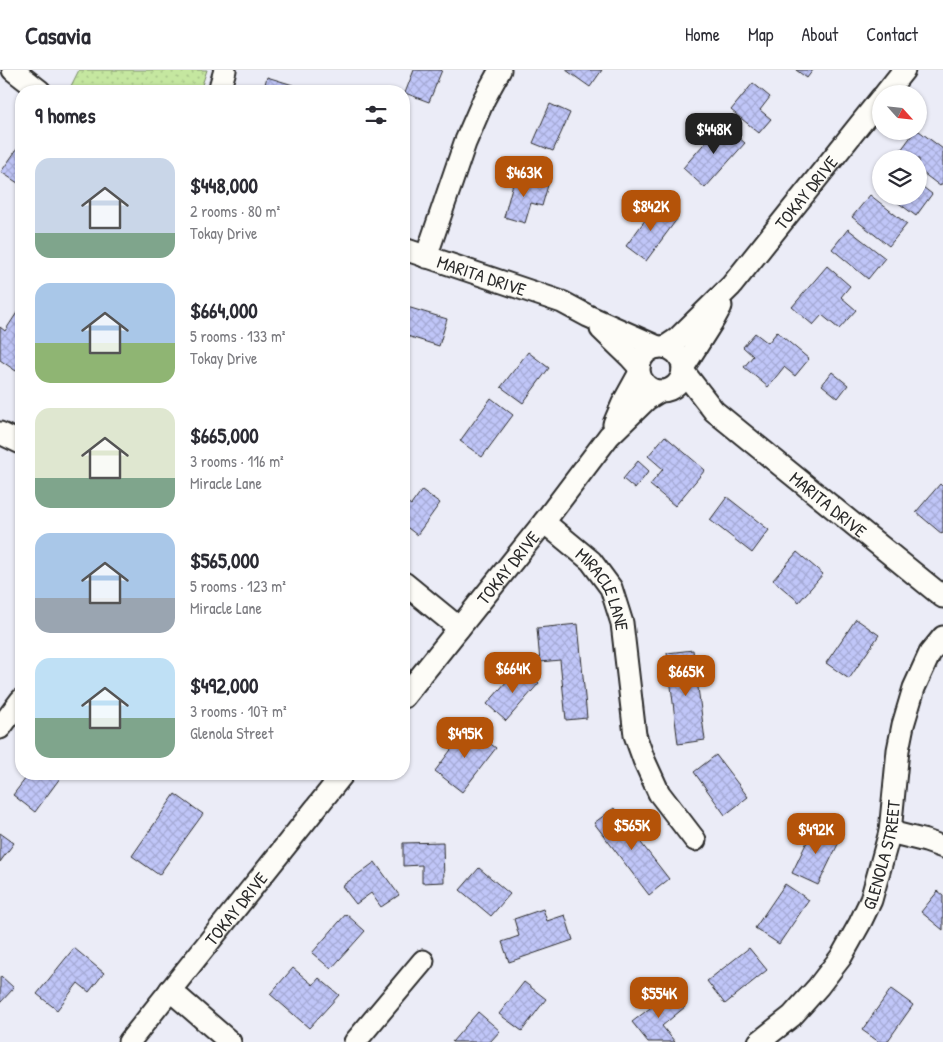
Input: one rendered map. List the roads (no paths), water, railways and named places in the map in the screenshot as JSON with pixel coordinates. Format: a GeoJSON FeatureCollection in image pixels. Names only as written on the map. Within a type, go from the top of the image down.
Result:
{"type":"FeatureCollection","features":[{"type":"Feature","properties":{"kind":"street"},"geometry":{"type":"LineString","coordinates":[[13,70],[32,85]]}},
{"type":"Feature","properties":{"kind":"street"},"geometry":{"type":"LineString","coordinates":[[221,85],[225,70]]}},
{"type":"Feature","properties":{"kind":"street"},"geometry":{"type":"LineString","coordinates":[[426,257],[465,143],[500,70]]}},
{"type":"Feature","properties":{"kind":"street"},"geometry":{"type":"LineString","coordinates":[[892,85],[904,70]]}},
{"type":"Feature","properties":{"kind":"street","name":"TOKAY DRIVE"},"geometry":{"type":"LineString","coordinates":[[661,347],[677,339],[731,286],[872,109]]}},
{"type":"Feature","properties":{"kind":"street","name":"MARITA DRIVE"},"geometry":{"type":"LineString","coordinates":[[410,251],[562,302],[588,316],[661,347]]}},
{"type":"Feature","properties":{"kind":"street","name":"TOKAY DRIVE"},"geometry":{"type":"LineString","coordinates":[[683,370],[714,319],[731,286]]}},
{"type":"Feature","properties":{"kind":"street","name":"MARITA DRIVE"},"geometry":{"type":"LineString","coordinates":[[588,316],[630,357],[639,370]]}},
{"type":"Feature","properties":{"kind":"street"},"geometry":{"type":"LineString","coordinates":[[661,347],[672,349],[682,361],[683,370],[674,387],[663,391],[653,390],[642,381],[639,370],[640,360],[650,349],[661,347]]}},
{"type":"Feature","properties":{"kind":"street","name":"TOKAY DRIVE"},"geometry":{"type":"LineString","coordinates":[[609,436],[639,370]]}},
{"type":"Feature","properties":{"kind":"street","name":"MARITA DRIVE"},"geometry":{"type":"LineString","coordinates":[[683,370],[714,411],[943,596]]}},
{"type":"Feature","properties":{"kind":"street","name":"MARITA DRIVE"},"geometry":{"type":"LineString","coordinates":[[663,391],[714,411]]}},
{"type":"Feature","properties":{"kind":"street","name":"TOKAY DRIVE"},"geometry":{"type":"LineString","coordinates":[[410,690],[544,522],[609,436],[647,399],[663,391]]}},
{"type":"Feature","properties":{"kind":"street"},"geometry":{"type":"LineString","coordinates":[[0,434],[15,440]]}},
{"type":"Feature","properties":{"kind":"street","name":"MIRACLE LANE"},"geometry":{"type":"LineString","coordinates":[[544,522],[591,560],[611,588],[622,623],[635,735],[659,793],[695,840]]}},
{"type":"Feature","properties":{"kind":"street"},"geometry":{"type":"LineString","coordinates":[[410,587],[460,628]]}},
{"type":"Feature","properties":{"kind":"street","name":"GLENOLA STREET"},"geometry":{"type":"LineString","coordinates":[[758,1042],[792,1016],[818,988],[841,957],[871,900],[890,832],[898,750],[903,725],[914,688],[930,653],[943,637]]}},
{"type":"Feature","properties":{"kind":"street"},"geometry":{"type":"LineString","coordinates":[[0,728],[15,708]]}},
{"type":"Feature","properties":{"kind":"street","name":"TOKAY DRIVE"},"geometry":{"type":"LineString","coordinates":[[129,1042],[338,780]]}},
{"type":"Feature","properties":{"kind":"street"},"geometry":{"type":"LineString","coordinates":[[890,832],[943,847]]}},
{"type":"Feature","properties":{"kind":"street"},"geometry":{"type":"LineString","coordinates":[[354,1042],[423,961]]}},
{"type":"Feature","properties":{"kind":"street"},"geometry":{"type":"LineString","coordinates":[[170,990],[230,1042]]}}]}
